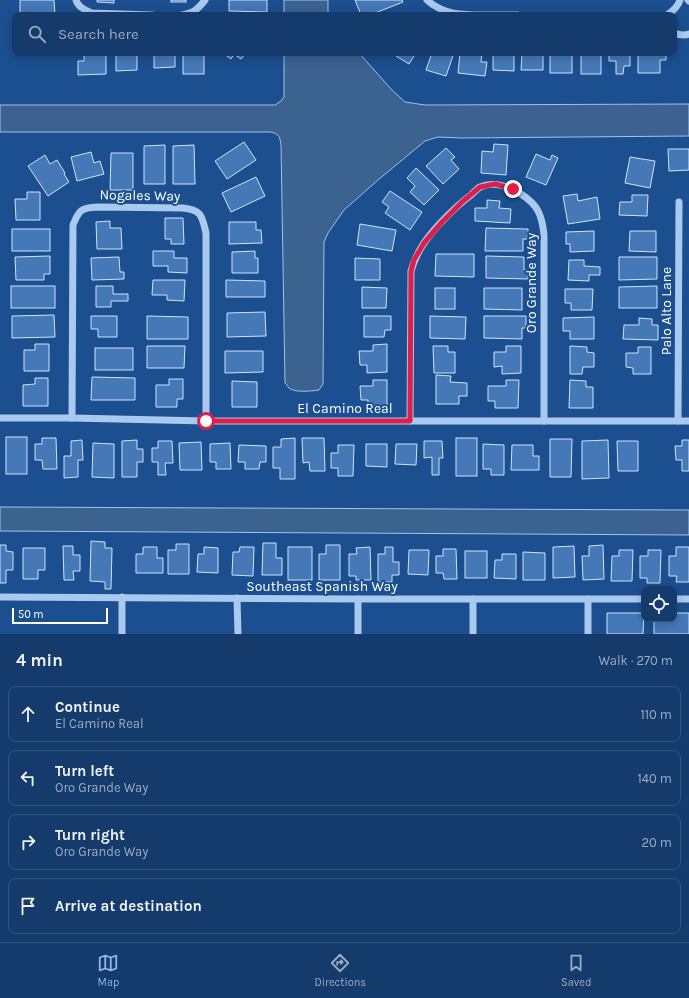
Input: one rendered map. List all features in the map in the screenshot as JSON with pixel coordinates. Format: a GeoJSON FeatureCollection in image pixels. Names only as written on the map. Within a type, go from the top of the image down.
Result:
{"type":"FeatureCollection","features":[{"type":"Feature","properties":{"kind":"street"},"geometry":{"type":"LineString","coordinates":[[76,0],[84,10],[89,12]]}},
{"type":"Feature","properties":{"kind":"street"},"geometry":{"type":"LineString","coordinates":[[193,12],[205,0]]}},
{"type":"Feature","properties":{"kind":"street"},"geometry":{"type":"LineString","coordinates":[[427,0],[447,12]]}},
{"type":"Feature","properties":{"kind":"street"},"geometry":{"type":"LineString","coordinates":[[672,12],[679,4],[680,0]]}},
{"type":"Feature","properties":{"kind":"street"},"geometry":{"type":"LineString","coordinates":[[677,34],[689,34]]}},
{"type":"Feature","properties":{"kind":"street","name":"Oro Grande Way"},"geometry":{"type":"LineString","coordinates":[[410,421],[411,271],[414,260],[424,243],[462,202],[480,187],[495,184],[513,189],[531,200],[539,211],[543,221],[544,421]]}},
{"type":"Feature","properties":{"kind":"street","name":"Palo Alto Lane"},"geometry":{"type":"LineString","coordinates":[[678,421],[680,202]]}},
{"type":"Feature","properties":{"kind":"street","name":"Nogales Way"},"geometry":{"type":"LineString","coordinates":[[72,418],[73,225],[76,216],[85,208],[97,207],[183,208],[192,209],[199,213],[204,221],[206,234],[206,421]]}},
{"type":"Feature","properties":{"kind":"street","name":"El Camino Real"},"geometry":{"type":"LineString","coordinates":[[0,418],[206,421],[689,421]]}},
{"type":"Feature","properties":{"kind":"street","name":"Southeast Spanish Way"},"geometry":{"type":"LineString","coordinates":[[0,597],[641,599]]}},
{"type":"Feature","properties":{"kind":"street"},"geometry":{"type":"LineString","coordinates":[[122,598],[122,634]]}},
{"type":"Feature","properties":{"kind":"street"},"geometry":{"type":"LineString","coordinates":[[237,598],[238,634]]}},
{"type":"Feature","properties":{"kind":"street"},"geometry":{"type":"LineString","coordinates":[[358,599],[358,634]]}},
{"type":"Feature","properties":{"kind":"street"},"geometry":{"type":"LineString","coordinates":[[473,599],[473,634]]}},
{"type":"Feature","properties":{"kind":"street"},"geometry":{"type":"LineString","coordinates":[[588,599],[588,634]]}},
{"type":"Feature","properties":{"kind":"street"},"geometry":{"type":"LineString","coordinates":[[677,599],[689,599]]}},
{"type":"Feature","properties":{"kind":"water"},"geometry":{"type":"Polygon","coordinates":[[[284,0],[328,0],[328,12],[284,12],[284,0]]]}},
{"type":"Feature","properties":{"kind":"water"},"geometry":{"type":"Polygon","coordinates":[[[284,56],[362,56],[392,90],[405,102],[425,105],[689,104],[689,136],[438,137],[425,141],[344,210],[328,233],[324,242],[323,384],[319,390],[295,391],[289,388],[285,383],[281,145],[280,138],[276,134],[271,132],[0,132],[0,105],[275,105],[284,97],[284,56]]]}},
{"type":"Feature","properties":{"kind":"water"},"geometry":{"type":"Polygon","coordinates":[[[0,507],[689,510],[689,535],[0,531],[0,507]]]}},
{"type":"Feature","properties":{"kind":"building"},"geometry":{"type":"Polygon","coordinates":[[[20,0],[54,0],[55,12],[20,12],[20,0]]]}},
{"type":"Feature","properties":{"kind":"building"},"geometry":{"type":"Polygon","coordinates":[[[97,0],[114,0],[114,3],[97,2],[97,0]]]}},
{"type":"Feature","properties":{"kind":"building"},"geometry":{"type":"Polygon","coordinates":[[[171,0],[186,0],[186,2],[171,2],[171,0]]]}},
{"type":"Feature","properties":{"kind":"building"},"geometry":{"type":"Polygon","coordinates":[[[229,0],[267,0],[267,12],[229,11],[229,0]]]}},
{"type":"Feature","properties":{"kind":"building"},"geometry":{"type":"Polygon","coordinates":[[[355,0],[402,0],[403,2],[378,12],[360,12],[355,0]]]}},
{"type":"Feature","properties":{"kind":"building"},"geometry":{"type":"Polygon","coordinates":[[[84,56],[106,56],[106,74],[78,75],[78,61],[84,61],[84,56]]]}},
{"type":"Feature","properties":{"kind":"building"},"geometry":{"type":"Polygon","coordinates":[[[116,56],[137,56],[137,70],[116,71],[116,56]]]}},
{"type":"Feature","properties":{"kind":"building"},"geometry":{"type":"Polygon","coordinates":[[[154,56],[175,56],[175,67],[154,68],[154,56]]]}},
{"type":"Feature","properties":{"kind":"building"},"geometry":{"type":"Polygon","coordinates":[[[183,56],[204,56],[204,74],[183,74],[183,56]]]}},
{"type":"Feature","properties":{"kind":"building"},"geometry":{"type":"Polygon","coordinates":[[[237,56],[244,56],[241,59],[237,56]]]}},
{"type":"Feature","properties":{"kind":"building"},"geometry":{"type":"Polygon","coordinates":[[[396,56],[414,56],[409,64],[396,56]]]}},
{"type":"Feature","properties":{"kind":"building"},"geometry":{"type":"Polygon","coordinates":[[[431,56],[453,56],[446,76],[426,70],[431,56]]]}},
{"type":"Feature","properties":{"kind":"building"},"geometry":{"type":"Polygon","coordinates":[[[460,56],[482,56],[481,62],[487,62],[485,76],[458,73],[460,56]]]}},
{"type":"Feature","properties":{"kind":"building"},"geometry":{"type":"Polygon","coordinates":[[[493,56],[514,56],[514,71],[493,70],[493,56]]]}},
{"type":"Feature","properties":{"kind":"building"},"geometry":{"type":"Polygon","coordinates":[[[522,56],[543,56],[543,70],[521,70],[522,56]]]}},
{"type":"Feature","properties":{"kind":"building"},"geometry":{"type":"Polygon","coordinates":[[[550,56],[572,56],[572,73],[550,73],[550,56]]]}},
{"type":"Feature","properties":{"kind":"building"},"geometry":{"type":"Polygon","coordinates":[[[581,56],[601,56],[601,74],[581,74],[581,56]]]}},
{"type":"Feature","properties":{"kind":"building"},"geometry":{"type":"Polygon","coordinates":[[[609,56],[630,56],[630,66],[624,66],[623,74],[616,74],[616,61],[609,61],[609,56]]]}},
{"type":"Feature","properties":{"kind":"building"},"geometry":{"type":"Polygon","coordinates":[[[638,56],[666,56],[666,60],[660,60],[660,73],[638,73],[638,56]]]}},
{"type":"Feature","properties":{"kind":"building"},"geometry":{"type":"Polygon","coordinates":[[[244,142],[256,160],[227,179],[215,161],[244,142]]]}},
{"type":"Feature","properties":{"kind":"building"},"geometry":{"type":"Polygon","coordinates":[[[494,144],[508,145],[506,175],[481,173],[482,151],[493,152],[494,144]]]}},
{"type":"Feature","properties":{"kind":"building"},"geometry":{"type":"Polygon","coordinates":[[[165,145],[165,184],[144,184],[144,146],[165,145]]]}},
{"type":"Feature","properties":{"kind":"building"},"geometry":{"type":"Polygon","coordinates":[[[194,145],[195,184],[173,184],[173,146],[194,145]]]}},
{"type":"Feature","properties":{"kind":"building"},"geometry":{"type":"Polygon","coordinates":[[[446,148],[455,157],[451,160],[459,169],[443,184],[426,166],[446,148]]]}},
{"type":"Feature","properties":{"kind":"building"},"geometry":{"type":"Polygon","coordinates":[[[668,149],[689,149],[689,170],[669,171],[668,149]]]}},
{"type":"Feature","properties":{"kind":"building"},"geometry":{"type":"Polygon","coordinates":[[[91,152],[94,163],[100,161],[104,174],[77,181],[71,157],[91,152]]]}},
{"type":"Feature","properties":{"kind":"building"},"geometry":{"type":"Polygon","coordinates":[[[111,153],[133,153],[133,190],[110,190],[111,153]]]}},
{"type":"Feature","properties":{"kind":"building"},"geometry":{"type":"Polygon","coordinates":[[[536,154],[550,160],[552,155],[558,158],[546,185],[526,177],[536,154]]]}},
{"type":"Feature","properties":{"kind":"building"},"geometry":{"type":"Polygon","coordinates":[[[45,155],[50,164],[57,160],[69,182],[48,196],[28,166],[45,155]]]}},
{"type":"Feature","properties":{"kind":"building"},"geometry":{"type":"Polygon","coordinates":[[[630,157],[655,161],[650,188],[625,183],[630,157]]]}},
{"type":"Feature","properties":{"kind":"building"},"geometry":{"type":"Polygon","coordinates":[[[416,168],[439,190],[424,205],[410,192],[415,186],[407,178],[416,168]]]}},
{"type":"Feature","properties":{"kind":"building"},"geometry":{"type":"Polygon","coordinates":[[[256,177],[265,196],[231,212],[222,193],[256,177]]]}},
{"type":"Feature","properties":{"kind":"building"},"geometry":{"type":"Polygon","coordinates":[[[390,191],[422,212],[410,230],[385,213],[389,207],[382,202],[390,191]]]}},
{"type":"Feature","properties":{"kind":"building"},"geometry":{"type":"Polygon","coordinates":[[[27,192],[40,192],[40,220],[16,220],[15,199],[27,199],[27,192]]]}},
{"type":"Feature","properties":{"kind":"building"},"geometry":{"type":"Polygon","coordinates":[[[577,194],[578,201],[597,197],[600,219],[568,224],[563,196],[577,194]]]}},
{"type":"Feature","properties":{"kind":"building"},"geometry":{"type":"Polygon","coordinates":[[[632,195],[648,195],[647,216],[619,215],[620,202],[632,202],[632,195]]]}},
{"type":"Feature","properties":{"kind":"building"},"geometry":{"type":"Polygon","coordinates":[[[487,200],[500,201],[499,208],[511,209],[510,223],[475,221],[475,208],[487,208],[487,200]]]}},
{"type":"Feature","properties":{"kind":"building"},"geometry":{"type":"Polygon","coordinates":[[[165,218],[183,218],[184,244],[171,244],[171,239],[165,239],[165,218]]]}},
{"type":"Feature","properties":{"kind":"building"},"geometry":{"type":"Polygon","coordinates":[[[110,221],[110,228],[121,228],[122,249],[97,249],[96,222],[110,221]]]}},
{"type":"Feature","properties":{"kind":"building"},"geometry":{"type":"Polygon","coordinates":[[[229,222],[256,222],[256,230],[261,230],[262,243],[229,244],[229,222]]]}},
{"type":"Feature","properties":{"kind":"building"},"geometry":{"type":"Polygon","coordinates":[[[360,224],[396,230],[392,251],[357,245],[360,224]]]}},
{"type":"Feature","properties":{"kind":"building"},"geometry":{"type":"Polygon","coordinates":[[[486,228],[528,229],[528,239],[523,239],[523,251],[485,251],[486,228]]]}},
{"type":"Feature","properties":{"kind":"building"},"geometry":{"type":"Polygon","coordinates":[[[12,229],[50,229],[50,251],[12,251],[12,229]]]}},
{"type":"Feature","properties":{"kind":"building"},"geometry":{"type":"Polygon","coordinates":[[[594,231],[594,251],[570,252],[570,244],[566,244],[566,232],[594,231]]]}},
{"type":"Feature","properties":{"kind":"building"},"geometry":{"type":"Polygon","coordinates":[[[630,231],[656,231],[656,252],[629,251],[630,231]]]}},
{"type":"Feature","properties":{"kind":"building"},"geometry":{"type":"Polygon","coordinates":[[[153,251],[174,251],[174,258],[187,258],[187,273],[168,272],[168,266],[153,266],[153,251]]]}},
{"type":"Feature","properties":{"kind":"building"},"geometry":{"type":"Polygon","coordinates":[[[255,251],[255,258],[258,258],[258,273],[232,273],[232,252],[255,251]]]}},
{"type":"Feature","properties":{"kind":"building"},"geometry":{"type":"Polygon","coordinates":[[[436,254],[474,254],[474,277],[435,276],[436,254]]]}},
{"type":"Feature","properties":{"kind":"building"},"geometry":{"type":"Polygon","coordinates":[[[50,256],[50,274],[44,274],[44,280],[16,280],[15,257],[50,256]]]}},
{"type":"Feature","properties":{"kind":"building"},"geometry":{"type":"Polygon","coordinates":[[[486,256],[524,257],[524,270],[528,270],[528,279],[486,278],[486,256]]]}},
{"type":"Feature","properties":{"kind":"building"},"geometry":{"type":"Polygon","coordinates":[[[119,257],[120,272],[124,272],[124,279],[92,280],[91,258],[119,257]]]}},
{"type":"Feature","properties":{"kind":"building"},"geometry":{"type":"Polygon","coordinates":[[[619,257],[657,257],[657,279],[619,280],[619,257]]]}},
{"type":"Feature","properties":{"kind":"building"},"geometry":{"type":"Polygon","coordinates":[[[355,258],[380,259],[380,280],[355,280],[355,258]]]}},
{"type":"Feature","properties":{"kind":"building"},"geometry":{"type":"Polygon","coordinates":[[[569,260],[584,260],[584,266],[600,267],[600,275],[589,275],[589,281],[568,280],[569,260]]]}},
{"type":"Feature","properties":{"kind":"building"},"geometry":{"type":"Polygon","coordinates":[[[153,280],[185,280],[184,301],[167,300],[167,295],[152,295],[153,280]]]}},
{"type":"Feature","properties":{"kind":"building"},"geometry":{"type":"Polygon","coordinates":[[[226,280],[265,281],[265,297],[226,297],[226,280]]]}},
{"type":"Feature","properties":{"kind":"building"},"geometry":{"type":"Polygon","coordinates":[[[11,286],[55,286],[55,308],[11,308],[11,286]]]}},
{"type":"Feature","properties":{"kind":"building"},"geometry":{"type":"Polygon","coordinates":[[[96,286],[113,286],[113,294],[128,294],[128,301],[111,301],[111,307],[96,307],[96,286]]]}},
{"type":"Feature","properties":{"kind":"building"},"geometry":{"type":"Polygon","coordinates":[[[657,286],[657,308],[619,308],[619,287],[657,286]]]}},
{"type":"Feature","properties":{"kind":"building"},"geometry":{"type":"Polygon","coordinates":[[[362,287],[387,288],[386,308],[362,308],[362,287]]]}},
{"type":"Feature","properties":{"kind":"building"},"geometry":{"type":"Polygon","coordinates":[[[435,288],[455,288],[455,309],[435,309],[435,288]]]}},
{"type":"Feature","properties":{"kind":"building"},"geometry":{"type":"Polygon","coordinates":[[[484,288],[522,288],[522,310],[484,309],[484,288]]]}},
{"type":"Feature","properties":{"kind":"building"},"geometry":{"type":"Polygon","coordinates":[[[565,289],[593,289],[592,310],[571,310],[571,303],[565,303],[565,289]]]}},
{"type":"Feature","properties":{"kind":"building"},"geometry":{"type":"Polygon","coordinates":[[[265,312],[266,336],[227,337],[227,313],[265,312]]]}},
{"type":"Feature","properties":{"kind":"building"},"geometry":{"type":"Polygon","coordinates":[[[54,315],[55,337],[12,338],[12,316],[54,315]]]}},
{"type":"Feature","properties":{"kind":"building"},"geometry":{"type":"Polygon","coordinates":[[[91,316],[117,316],[117,337],[98,337],[98,329],[91,329],[91,316]]]}},
{"type":"Feature","properties":{"kind":"building"},"geometry":{"type":"Polygon","coordinates":[[[147,316],[188,317],[188,339],[147,339],[147,316]]]}},
{"type":"Feature","properties":{"kind":"building"},"geometry":{"type":"Polygon","coordinates":[[[364,316],[391,316],[391,330],[385,330],[384,337],[364,337],[364,316]]]}},
{"type":"Feature","properties":{"kind":"building"},"geometry":{"type":"Polygon","coordinates":[[[430,316],[466,317],[465,339],[430,338],[430,316]]]}},
{"type":"Feature","properties":{"kind":"building"},"geometry":{"type":"Polygon","coordinates":[[[484,316],[526,316],[526,328],[522,328],[522,339],[484,338],[484,316]]]}},
{"type":"Feature","properties":{"kind":"building"},"geometry":{"type":"Polygon","coordinates":[[[594,317],[594,339],[570,339],[570,331],[563,331],[563,318],[594,317]]]}},
{"type":"Feature","properties":{"kind":"building"},"geometry":{"type":"Polygon","coordinates":[[[639,318],[652,319],[652,325],[658,325],[658,340],[623,339],[624,325],[639,325],[639,318]]]}},
{"type":"Feature","properties":{"kind":"building"},"geometry":{"type":"Polygon","coordinates":[[[35,344],[49,344],[49,371],[24,371],[24,350],[35,350],[35,344]]]}},
{"type":"Feature","properties":{"kind":"building"},"geometry":{"type":"Polygon","coordinates":[[[387,344],[387,372],[367,373],[367,365],[360,365],[359,351],[373,351],[373,345],[387,344]]]}},
{"type":"Feature","properties":{"kind":"building"},"geometry":{"type":"Polygon","coordinates":[[[147,346],[185,346],[184,368],[147,368],[147,346]]]}},
{"type":"Feature","properties":{"kind":"building"},"geometry":{"type":"Polygon","coordinates":[[[433,346],[448,346],[448,352],[455,352],[455,373],[434,373],[433,346]]]}},
{"type":"Feature","properties":{"kind":"building"},"geometry":{"type":"Polygon","coordinates":[[[506,346],[521,346],[521,373],[502,374],[502,366],[494,367],[494,352],[506,352],[506,346]]]}},
{"type":"Feature","properties":{"kind":"building"},"geometry":{"type":"Polygon","coordinates":[[[570,346],[587,347],[587,352],[594,353],[594,367],[583,367],[582,374],[570,374],[570,346]]]}},
{"type":"Feature","properties":{"kind":"building"},"geometry":{"type":"Polygon","coordinates":[[[638,347],[651,347],[651,374],[633,374],[633,368],[626,367],[626,353],[638,353],[638,347]]]}},
{"type":"Feature","properties":{"kind":"building"},"geometry":{"type":"Polygon","coordinates":[[[95,348],[133,348],[133,370],[95,370],[95,348]]]}},
{"type":"Feature","properties":{"kind":"building"},"geometry":{"type":"Polygon","coordinates":[[[225,351],[263,351],[263,372],[225,373],[225,351]]]}},
{"type":"Feature","properties":{"kind":"building"},"geometry":{"type":"Polygon","coordinates":[[[436,375],[451,376],[450,382],[467,383],[467,396],[459,396],[459,404],[436,404],[436,375]]]}},
{"type":"Feature","properties":{"kind":"building"},"geometry":{"type":"Polygon","coordinates":[[[92,377],[135,378],[135,400],[91,400],[92,377]]]}},
{"type":"Feature","properties":{"kind":"building"},"geometry":{"type":"Polygon","coordinates":[[[35,378],[48,378],[48,406],[23,406],[23,385],[35,384],[35,378]]]}},
{"type":"Feature","properties":{"kind":"building"},"geometry":{"type":"Polygon","coordinates":[[[169,379],[183,379],[183,399],[177,399],[177,407],[156,407],[156,385],[169,385],[169,379]]]}},
{"type":"Feature","properties":{"kind":"building"},"geometry":{"type":"Polygon","coordinates":[[[373,380],[387,380],[387,407],[368,407],[368,400],[361,400],[360,386],[373,386],[373,380]]]}},
{"type":"Feature","properties":{"kind":"building"},"geometry":{"type":"Polygon","coordinates":[[[506,380],[519,380],[518,408],[495,408],[495,401],[488,401],[488,386],[506,386],[506,380]]]}},
{"type":"Feature","properties":{"kind":"building"},"geometry":{"type":"Polygon","coordinates":[[[570,380],[586,381],[586,387],[593,387],[593,408],[569,408],[570,380]]]}},
{"type":"Feature","properties":{"kind":"building"},"geometry":{"type":"Polygon","coordinates":[[[232,381],[257,382],[257,407],[232,407],[232,381]]]}},
{"type":"Feature","properties":{"kind":"building"},"geometry":{"type":"Polygon","coordinates":[[[6,437],[27,437],[27,474],[6,474],[6,437]]]}},
{"type":"Feature","properties":{"kind":"building"},"geometry":{"type":"Polygon","coordinates":[[[42,438],[56,438],[57,469],[43,469],[42,460],[35,460],[35,444],[42,444],[42,438]]]}},
{"type":"Feature","properties":{"kind":"building"},"geometry":{"type":"Polygon","coordinates":[[[295,438],[295,479],[280,479],[280,468],[273,468],[273,447],[281,447],[281,439],[295,438]]]}},
{"type":"Feature","properties":{"kind":"building"},"geometry":{"type":"Polygon","coordinates":[[[302,438],[324,438],[325,471],[310,471],[309,462],[303,463],[302,438]]]}},
{"type":"Feature","properties":{"kind":"building"},"geometry":{"type":"Polygon","coordinates":[[[456,438],[477,438],[477,476],[456,476],[456,438]]]}},
{"type":"Feature","properties":{"kind":"building"},"geometry":{"type":"Polygon","coordinates":[[[550,439],[572,439],[571,477],[550,477],[550,439]]]}},
{"type":"Feature","properties":{"kind":"building"},"geometry":{"type":"Polygon","coordinates":[[[82,440],[83,460],[78,460],[78,477],[64,478],[64,456],[71,456],[71,441],[82,440]]]}},
{"type":"Feature","properties":{"kind":"building"},"geometry":{"type":"Polygon","coordinates":[[[137,440],[137,449],[143,449],[143,462],[137,462],[137,477],[122,477],[122,441],[137,440]]]}},
{"type":"Feature","properties":{"kind":"building"},"geometry":{"type":"Polygon","coordinates":[[[608,440],[609,478],[582,479],[582,441],[608,440]]]}},
{"type":"Feature","properties":{"kind":"building"},"geometry":{"type":"Polygon","coordinates":[[[682,440],[689,440],[689,471],[682,471],[682,460],[676,460],[675,446],[682,446],[682,440]]]}},
{"type":"Feature","properties":{"kind":"building"},"geometry":{"type":"Polygon","coordinates":[[[158,441],[172,441],[173,463],[165,463],[166,475],[158,475],[158,462],[152,462],[152,448],[158,448],[158,441]]]}},
{"type":"Feature","properties":{"kind":"building"},"geometry":{"type":"Polygon","coordinates":[[[424,441],[442,441],[443,458],[439,458],[439,475],[432,475],[432,457],[424,458],[424,441]]]}},
{"type":"Feature","properties":{"kind":"building"},"geometry":{"type":"Polygon","coordinates":[[[617,441],[638,441],[638,471],[618,471],[617,441]]]}},
{"type":"Feature","properties":{"kind":"building"},"geometry":{"type":"Polygon","coordinates":[[[201,442],[202,470],[180,470],[179,443],[201,442]]]}},
{"type":"Feature","properties":{"kind":"building"},"geometry":{"type":"Polygon","coordinates":[[[93,443],[114,444],[114,478],[92,477],[93,443]]]}},
{"type":"Feature","properties":{"kind":"building"},"geometry":{"type":"Polygon","coordinates":[[[230,443],[231,469],[216,469],[216,462],[210,462],[210,444],[230,443]]]}},
{"type":"Feature","properties":{"kind":"building"},"geometry":{"type":"Polygon","coordinates":[[[366,444],[387,444],[387,467],[366,466],[366,444]]]}},
{"type":"Feature","properties":{"kind":"building"},"geometry":{"type":"Polygon","coordinates":[[[396,444],[417,444],[416,465],[395,464],[396,444]]]}},
{"type":"Feature","properties":{"kind":"building"},"geometry":{"type":"Polygon","coordinates":[[[483,444],[504,445],[504,475],[491,475],[491,469],[483,469],[483,444]]]}},
{"type":"Feature","properties":{"kind":"building"},"geometry":{"type":"Polygon","coordinates":[[[239,445],[266,446],[266,462],[260,462],[259,469],[245,469],[245,462],[238,462],[239,445]]]}},
{"type":"Feature","properties":{"kind":"building"},"geometry":{"type":"Polygon","coordinates":[[[338,445],[354,445],[353,476],[338,476],[338,468],[331,468],[331,453],[338,453],[338,445]]]}},
{"type":"Feature","properties":{"kind":"building"},"geometry":{"type":"Polygon","coordinates":[[[512,445],[533,445],[533,456],[539,456],[539,470],[511,470],[512,445]]]}},
{"type":"Feature","properties":{"kind":"building"},"geometry":{"type":"Polygon","coordinates":[[[91,541],[105,542],[105,548],[112,548],[111,589],[105,589],[105,582],[90,581],[91,541]]]}},
{"type":"Feature","properties":{"kind":"building"},"geometry":{"type":"Polygon","coordinates":[[[263,543],[276,543],[276,558],[282,558],[282,575],[262,575],[263,543]]]}},
{"type":"Feature","properties":{"kind":"building"},"geometry":{"type":"Polygon","coordinates":[[[176,544],[189,544],[189,574],[168,574],[168,550],[176,550],[176,544]]]}},
{"type":"Feature","properties":{"kind":"building"},"geometry":{"type":"Polygon","coordinates":[[[0,545],[6,545],[6,551],[13,552],[13,570],[6,570],[6,583],[0,583],[0,545]]]}},
{"type":"Feature","properties":{"kind":"building"},"geometry":{"type":"Polygon","coordinates":[[[326,545],[340,545],[340,580],[319,580],[319,554],[326,554],[326,545]]]}},
{"type":"Feature","properties":{"kind":"building"},"geometry":{"type":"Polygon","coordinates":[[[603,545],[604,579],[583,580],[582,556],[589,556],[589,546],[603,545]]]}},
{"type":"Feature","properties":{"kind":"building"},"geometry":{"type":"Polygon","coordinates":[[[63,546],[73,546],[73,555],[80,555],[80,571],[73,571],[74,580],[64,580],[63,546]]]}},
{"type":"Feature","properties":{"kind":"building"},"geometry":{"type":"Polygon","coordinates":[[[574,546],[575,577],[553,578],[553,547],[574,546]]]}},
{"type":"Feature","properties":{"kind":"building"},"geometry":{"type":"Polygon","coordinates":[[[143,547],[157,547],[157,558],[163,558],[163,573],[136,573],[136,554],[143,554],[143,547]]]}},
{"type":"Feature","properties":{"kind":"building"},"geometry":{"type":"Polygon","coordinates":[[[204,547],[218,548],[218,573],[197,572],[198,554],[204,554],[204,547]]]}},
{"type":"Feature","properties":{"kind":"building"},"geometry":{"type":"Polygon","coordinates":[[[240,547],[254,547],[253,576],[232,575],[233,552],[239,552],[240,547]]]}},
{"type":"Feature","properties":{"kind":"building"},"geometry":{"type":"Polygon","coordinates":[[[288,547],[312,547],[312,580],[288,580],[288,547]]]}},
{"type":"Feature","properties":{"kind":"building"},"geometry":{"type":"Polygon","coordinates":[[[370,547],[371,580],[356,580],[356,576],[349,576],[349,554],[357,554],[356,548],[370,547]]]}},
{"type":"Feature","properties":{"kind":"building"},"geometry":{"type":"Polygon","coordinates":[[[385,547],[393,547],[393,562],[399,562],[399,575],[392,575],[392,582],[378,582],[378,554],[385,554],[385,547]]]}},
{"type":"Feature","properties":{"kind":"building"},"geometry":{"type":"Polygon","coordinates":[[[676,547],[689,547],[689,582],[676,582],[677,576],[669,576],[669,556],[676,556],[676,547]]]}},
{"type":"Feature","properties":{"kind":"building"},"geometry":{"type":"Polygon","coordinates":[[[23,548],[45,548],[45,570],[38,570],[38,579],[23,579],[23,548]]]}},
{"type":"Feature","properties":{"kind":"building"},"geometry":{"type":"Polygon","coordinates":[[[443,549],[456,549],[457,579],[444,579],[443,573],[436,573],[436,556],[443,556],[443,549]]]}},
{"type":"Feature","properties":{"kind":"building"},"geometry":{"type":"Polygon","coordinates":[[[409,550],[429,550],[428,575],[408,574],[409,550]]]}},
{"type":"Feature","properties":{"kind":"building"},"geometry":{"type":"Polygon","coordinates":[[[619,550],[633,550],[632,581],[611,581],[612,556],[619,556],[619,550]]]}},
{"type":"Feature","properties":{"kind":"building"},"geometry":{"type":"Polygon","coordinates":[[[648,550],[661,550],[660,583],[647,583],[647,578],[640,578],[640,556],[648,556],[648,550]]]}},
{"type":"Feature","properties":{"kind":"building"},"geometry":{"type":"Polygon","coordinates":[[[465,551],[487,551],[487,578],[465,578],[465,551]]]}},
{"type":"Feature","properties":{"kind":"building"},"geometry":{"type":"Polygon","coordinates":[[[523,552],[545,553],[545,580],[523,580],[523,552]]]}},
{"type":"Feature","properties":{"kind":"building"},"geometry":{"type":"Polygon","coordinates":[[[502,554],[516,554],[516,579],[494,578],[495,560],[502,560],[502,554]]]}},
{"type":"Feature","properties":{"kind":"building"},"geometry":{"type":"Polygon","coordinates":[[[607,613],[641,613],[641,622],[644,622],[643,634],[607,634],[607,613]]]}},
{"type":"Feature","properties":{"kind":"building"},"geometry":{"type":"Polygon","coordinates":[[[677,613],[689,613],[689,634],[654,634],[654,622],[677,622],[677,613]]]}},
{"type":"Feature","properties":{"kind":"route"},"geometry":{"type":"LineString","coordinates":[[206,421],[410,421],[411,271],[414,260],[424,243],[442,222],[480,187],[495,184],[513,189]]}}]}
